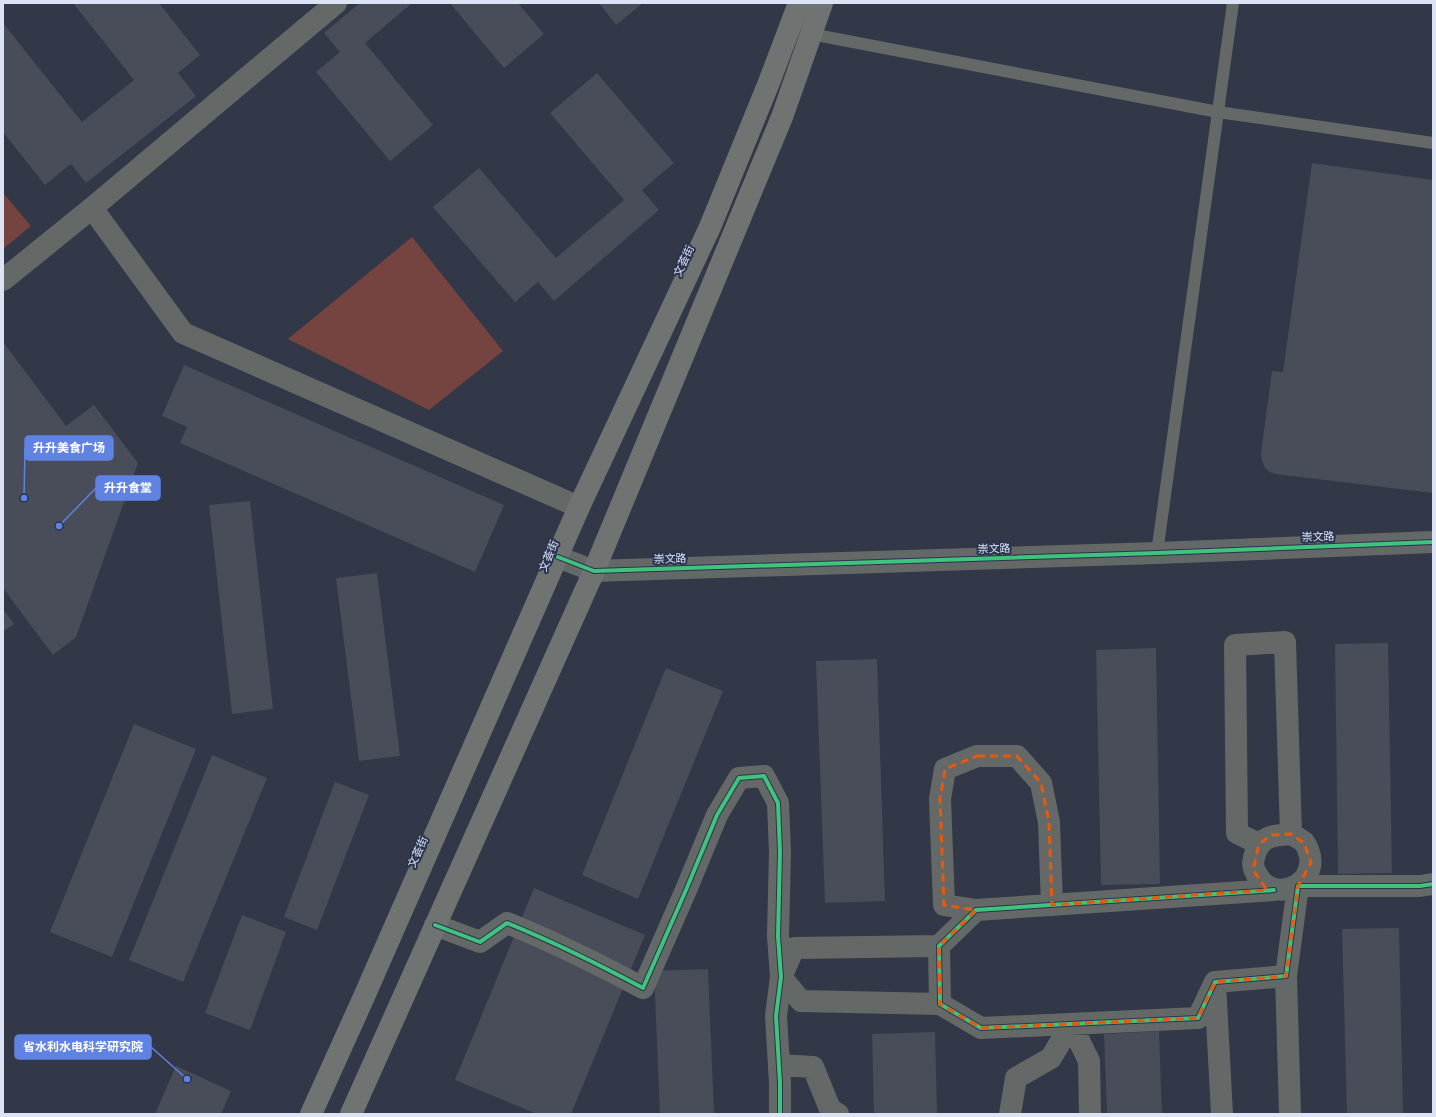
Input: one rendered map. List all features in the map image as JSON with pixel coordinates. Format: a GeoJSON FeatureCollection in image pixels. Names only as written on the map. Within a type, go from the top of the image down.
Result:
{"type":"FeatureCollection","features":[{"type":"Feature","properties":{"kind":"main road","name":"文荟街"},"geometry":{"type":"LineString","coordinates":[[311,1114],[579,507],[710,226],[768,85],[799,3]]}},
{"type":"Feature","properties":{"kind":"main road"},"geometry":{"type":"LineString","coordinates":[[351,1114],[594,571],[782,117],[822,3]]}},
{"type":"Feature","properties":{"kind":"street"},"geometry":{"type":"LineString","coordinates":[[3,280],[92,208],[336,3]]}},
{"type":"Feature","properties":{"kind":"street"},"geometry":{"type":"LineString","coordinates":[[92,208],[183,333],[579,507]]}},
{"type":"Feature","properties":{"kind":"street","name":"崇文路"},"geometry":{"type":"LineString","coordinates":[[558,557],[594,571],[1157,553],[1433,542]]}},
{"type":"Feature","properties":{"kind":"street"},"geometry":{"type":"LineString","coordinates":[[1259,844],[1237,833],[1234,645],[1285,642],[1291,834]]}},
{"type":"Feature","properties":{"kind":"street"},"geometry":{"type":"LineString","coordinates":[[1052,905],[1049,822],[1041,783],[1017,756],[977,756],[945,769],[940,799],[944,905],[976,910],[1052,905],[1274,890],[1298,886],[1420,886],[1433,884]]}},
{"type":"Feature","properties":{"kind":"street"},"geometry":{"type":"LineString","coordinates":[[435,925],[480,942],[507,923],[540,936],[589,959],[643,988],[686,890],[716,815],[739,778],[764,776],[778,803],[780,852],[778,936],[781,977],[776,1016],[780,1114]]}},
{"type":"Feature","properties":{"kind":"street"},"geometry":{"type":"LineString","coordinates":[[1274,890],[1263,884],[1254,870],[1254,857],[1259,844],[1272,835],[1291,834],[1304,843],[1309,852],[1311,864],[1306,877],[1298,886],[1286,976],[1290,1114]]}},
{"type":"Feature","properties":{"kind":"street"},"geometry":{"type":"LineString","coordinates":[[781,977],[794,948],[939,946],[976,910]]}},
{"type":"Feature","properties":{"kind":"street"},"geometry":{"type":"LineString","coordinates":[[939,946],[940,1004]]}},
{"type":"Feature","properties":{"kind":"street"},"geometry":{"type":"LineString","coordinates":[[1215,982],[1286,976]]}},
{"type":"Feature","properties":{"kind":"street"},"geometry":{"type":"LineString","coordinates":[[781,977],[801,1002],[940,1004],[981,1028],[1198,1018],[1215,982]]}},
{"type":"Feature","properties":{"kind":"street"},"geometry":{"type":"LineString","coordinates":[[1215,982],[1222,1114]]}},
{"type":"Feature","properties":{"kind":"street"},"geometry":{"type":"LineString","coordinates":[[1010,1114],[1016,1078],[1051,1058],[1071,1024]]}},
{"type":"Feature","properties":{"kind":"street"},"geometry":{"type":"LineString","coordinates":[[1071,1024],[1089,1061],[1090,1114]]}},
{"type":"Feature","properties":{"kind":"street"},"geometry":{"type":"LineString","coordinates":[[779,1065],[814,1067],[830,1108],[838,1114]]}},
{"type":"Feature","properties":{"kind":"lane"},"geometry":{"type":"LineString","coordinates":[[1157,553],[1233,3]]}},
{"type":"Feature","properties":{"kind":"lane"},"geometry":{"type":"LineString","coordinates":[[811,34],[1218,112],[1433,143]]}},
{"type":"Feature","properties":{"kind":"highlighted area"},"geometry":{"type":"Polygon","coordinates":[[[977,756],[1017,756],[1041,783],[1049,822],[1052,905],[1267,890],[1253,870],[1259,844],[1272,835],[1291,834],[1304,843],[1311,863],[1298,886],[1286,976],[1215,982],[1198,1018],[981,1028],[940,1004],[939,946],[976,910],[944,905],[940,799],[945,769],[977,756]]]}},
{"type":"Feature","properties":{"kind":"shaded area"},"geometry":{"type":"Polygon","coordinates":[[[3,193],[31,226],[3,249],[3,193]]]}},
{"type":"Feature","properties":{"kind":"shaded area"},"geometry":{"type":"Polygon","coordinates":[[[412,237],[503,351],[429,410],[288,339],[412,237]]]}},
{"type":"Feature","properties":{"kind":"building"},"geometry":{"type":"Polygon","coordinates":[[[73,3],[159,3],[200,55],[178,73],[196,96],[86,183],[71,164],[45,185],[3,132],[3,23],[82,122],[134,80],[73,3]]]}},
{"type":"Feature","properties":{"kind":"building"},"geometry":{"type":"Polygon","coordinates":[[[360,3],[412,3],[365,43],[433,125],[390,161],[316,72],[340,52],[324,33],[360,3]]]}},
{"type":"Feature","properties":{"kind":"building"},"geometry":{"type":"Polygon","coordinates":[[[450,3],[518,3],[544,34],[504,68],[450,3]]]}},
{"type":"Feature","properties":{"kind":"building"},"geometry":{"type":"Polygon","coordinates":[[[599,3],[643,3],[616,25],[599,3]]]}},
{"type":"Feature","properties":{"kind":"building"},"geometry":{"type":"Polygon","coordinates":[[[597,73],[674,163],[642,190],[659,210],[554,301],[538,282],[515,302],[433,207],[479,168],[556,258],[624,200],[550,113],[597,73]]]}},
{"type":"Feature","properties":{"kind":"building"},"geometry":{"type":"Polygon","coordinates":[[[1312,163],[1433,180],[1433,493],[1275,474],[1265,468],[1262,461],[1261,453],[1272,371],[1283,372],[1312,163]]]}},
{"type":"Feature","properties":{"kind":"building"},"geometry":{"type":"Polygon","coordinates":[[[3,342],[66,426],[94,405],[138,463],[76,637],[53,655],[3,588],[3,342]]]}},
{"type":"Feature","properties":{"kind":"building"},"geometry":{"type":"Polygon","coordinates":[[[184,365],[504,505],[475,572],[180,443],[187,427],[162,416],[184,365]]]}},
{"type":"Feature","properties":{"kind":"building"},"geometry":{"type":"Polygon","coordinates":[[[250,501],[273,709],[232,714],[209,505],[250,501]]]}},
{"type":"Feature","properties":{"kind":"building"},"geometry":{"type":"Polygon","coordinates":[[[377,573],[400,756],[359,761],[336,578],[377,573]]]}},
{"type":"Feature","properties":{"kind":"building"},"geometry":{"type":"Polygon","coordinates":[[[3,609],[14,624],[3,632],[3,609]]]}},
{"type":"Feature","properties":{"kind":"building"},"geometry":{"type":"Polygon","coordinates":[[[1388,643],[1392,873],[1338,874],[1335,644],[1388,643]]]}},
{"type":"Feature","properties":{"kind":"building"},"geometry":{"type":"Polygon","coordinates":[[[1156,648],[1160,884],[1101,885],[1096,650],[1156,648]]]}},
{"type":"Feature","properties":{"kind":"building"},"geometry":{"type":"Polygon","coordinates":[[[877,659],[885,901],[825,903],[816,661],[877,659]]]}},
{"type":"Feature","properties":{"kind":"building"},"geometry":{"type":"Polygon","coordinates":[[[666,668],[723,691],[638,899],[582,875],[666,668]]]}},
{"type":"Feature","properties":{"kind":"building"},"geometry":{"type":"Polygon","coordinates":[[[134,724],[196,749],[112,957],[50,932],[134,724]]]}},
{"type":"Feature","properties":{"kind":"building"},"geometry":{"type":"Polygon","coordinates":[[[212,755],[267,778],[183,982],[129,960],[212,755]]]}},
{"type":"Feature","properties":{"kind":"building"},"geometry":{"type":"Polygon","coordinates":[[[335,782],[369,795],[317,930],[284,917],[335,782]]]}},
{"type":"Feature","properties":{"kind":"building"},"geometry":{"type":"Polygon","coordinates":[[[534,888],[645,935],[571,1114],[537,1114],[455,1080],[534,888]]]}},
{"type":"Feature","properties":{"kind":"building"},"geometry":{"type":"Polygon","coordinates":[[[242,915],[286,932],[250,1030],[205,1013],[242,915]]]}},
{"type":"Feature","properties":{"kind":"building"},"geometry":{"type":"Polygon","coordinates":[[[1399,928],[1403,1114],[1347,1114],[1342,929],[1399,928]]]}},
{"type":"Feature","properties":{"kind":"building"},"geometry":{"type":"Polygon","coordinates":[[[708,969],[714,1114],[660,1114],[654,971],[708,969]]]}},
{"type":"Feature","properties":{"kind":"building"},"geometry":{"type":"Polygon","coordinates":[[[1159,1031],[1162,1114],[1107,1114],[1104,1034],[1159,1031]]]}},
{"type":"Feature","properties":{"kind":"building"},"geometry":{"type":"Polygon","coordinates":[[[935,1032],[937,1114],[874,1114],[872,1034],[935,1032]]]}},
{"type":"Feature","properties":{"kind":"building"},"geometry":{"type":"Polygon","coordinates":[[[176,1066],[231,1091],[221,1114],[155,1114],[176,1066]]]}},
{"type":"Feature","properties":{"kind":"cycle path"},"geometry":{"type":"LineString","coordinates":[[558,557],[594,571],[1157,553],[1433,542]]}},
{"type":"Feature","properties":{"kind":"cycle path"},"geometry":{"type":"LineString","coordinates":[[435,925],[480,942],[507,923],[576,954],[643,988],[717,815],[739,778],[764,776],[778,803],[780,852],[778,936],[781,977],[776,1016],[780,1083],[780,1114]]}},
{"type":"Feature","properties":{"kind":"cycle path"},"geometry":{"type":"LineString","coordinates":[[1274,890],[976,910],[939,946],[940,1004],[981,1028],[1198,1018],[1215,982],[1286,976],[1298,886],[1420,886],[1433,884]]}},
{"type":"Feature","properties":{"kind":"place","name":"升升美食广场"},"geometry":{"type":"Point","coordinates":[24,498]}},
{"type":"Feature","properties":{"kind":"place","name":"升升食堂"},"geometry":{"type":"Point","coordinates":[59,526]}},
{"type":"Feature","properties":{"kind":"place","name":"省水利水电科学研究院"},"geometry":{"type":"Point","coordinates":[187,1079]}}]}
